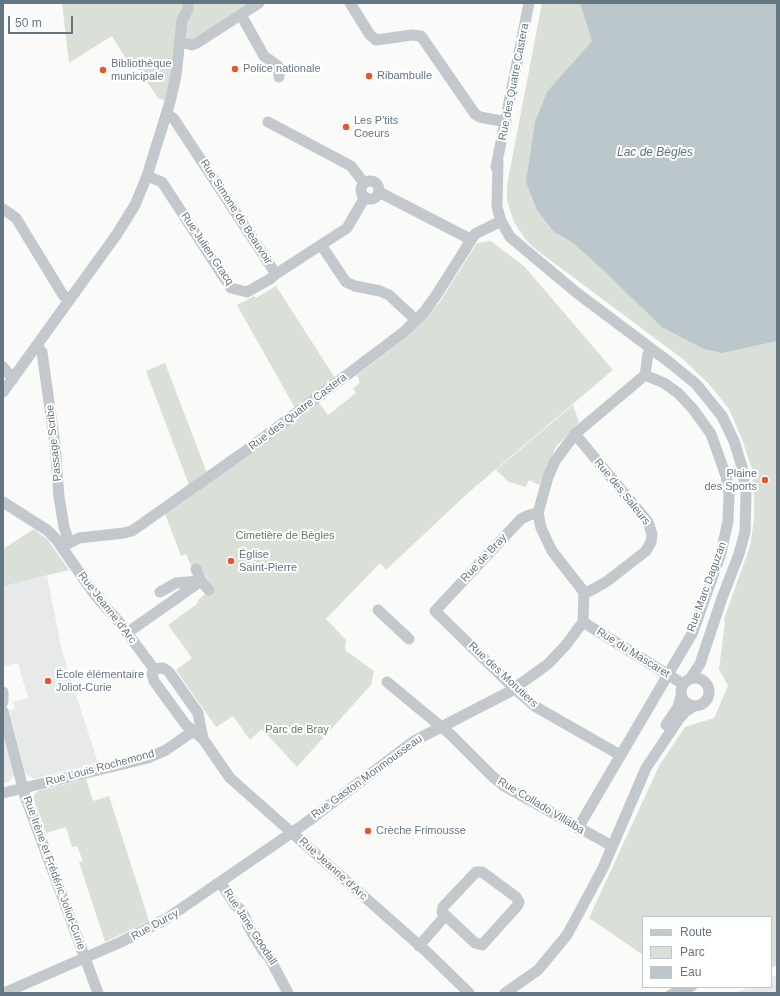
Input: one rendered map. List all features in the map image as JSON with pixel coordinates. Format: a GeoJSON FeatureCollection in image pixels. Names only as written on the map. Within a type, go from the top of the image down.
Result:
{"type":"FeatureCollection","features":[{"type":"Feature","properties":{"kind":"street"},"geometry":{"type":"LineString","coordinates":[[3,392],[125,223],[135,205],[147,176],[176,76],[182,20],[188,9],[188,3]]}},
{"type":"Feature","properties":{"kind":"street"},"geometry":{"type":"LineString","coordinates":[[180,42],[192,45],[197,44],[259,3]]}},
{"type":"Feature","properties":{"kind":"street"},"geometry":{"type":"LineString","coordinates":[[350,3],[373,39],[376,40],[412,35],[421,36],[476,114],[480,117],[506,122]]}},
{"type":"Feature","properties":{"kind":"street","name":"Rue des Quatre Castera"},"geometry":{"type":"LineString","coordinates":[[65,545],[79,538],[124,533],[143,524],[311,403],[404,332],[416,320],[435,297],[470,239],[478,231],[497,222],[491,216],[490,197],[493,174],[498,161],[529,3]]}},
{"type":"Feature","properties":{"kind":"street"},"geometry":{"type":"LineString","coordinates":[[241,15],[264,56],[278,66],[279,77]]}},
{"type":"Feature","properties":{"kind":"street","name":"Rue Simone de Beauvoir"},"geometry":{"type":"LineString","coordinates":[[166,114],[174,119],[276,274],[347,228],[365,197]]}},
{"type":"Feature","properties":{"kind":"street"},"geometry":{"type":"LineString","coordinates":[[268,122],[352,166],[364,183]]}},
{"type":"Feature","properties":{"kind":"street","name":"Rue Julien Gracq"},"geometry":{"type":"LineString","coordinates":[[147,176],[162,182],[234,290],[251,291],[276,274]]}},
{"type":"Feature","properties":{"kind":"street"},"geometry":{"type":"LineString","coordinates":[[370,180],[375,182],[379,187],[379,192],[373,198],[365,197],[361,190],[364,183],[370,180]]}},
{"type":"Feature","properties":{"kind":"street"},"geometry":{"type":"LineString","coordinates":[[379,192],[470,239]]}},
{"type":"Feature","properties":{"kind":"street"},"geometry":{"type":"LineString","coordinates":[[3,209],[16,218],[63,295],[69,300]]}},
{"type":"Feature","properties":{"kind":"street"},"geometry":{"type":"LineString","coordinates":[[497,222],[507,244],[683,373],[714,405],[734,441],[742,467],[746,493],[745,532],[739,554],[698,668],[686,681],[676,710],[646,756],[588,895],[575,922],[556,951],[538,970],[505,993]]}},
{"type":"Feature","properties":{"kind":"street"},"geometry":{"type":"LineString","coordinates":[[321,246],[346,282],[354,286],[389,295],[416,320]]}},
{"type":"Feature","properties":{"kind":"street","name":"Passage Scribe"},"geometry":{"type":"LineString","coordinates":[[36,346],[42,352],[55,445],[65,545]]}},
{"type":"Feature","properties":{"kind":"street"},"geometry":{"type":"LineString","coordinates":[[583,622],[584,592],[552,551],[541,528],[538,513],[548,478],[555,461],[575,434],[645,375],[648,354],[651,350]]}},
{"type":"Feature","properties":{"kind":"street"},"geometry":{"type":"LineString","coordinates":[[3,367],[13,378]]}},
{"type":"Feature","properties":{"kind":"street","name":"Rue Marc Daguzan"},"geometry":{"type":"LineString","coordinates":[[578,828],[667,673],[693,632],[724,541],[729,495],[722,461],[705,424],[678,393],[664,383],[645,375]]}},
{"type":"Feature","properties":{"kind":"street","name":"Rue des Saleurs"},"geometry":{"type":"LineString","coordinates":[[575,434],[648,522],[652,534],[651,542],[646,551],[606,582],[590,592],[584,592]]}},
{"type":"Feature","properties":{"kind":"street"},"geometry":{"type":"LineString","coordinates":[[3,502],[48,530],[65,545]]}},
{"type":"Feature","properties":{"kind":"street","name":"Rue de Bray"},"geometry":{"type":"LineString","coordinates":[[435,611],[521,519],[538,513]]}},
{"type":"Feature","properties":{"kind":"street","name":"Rue Jeanne d'Arc"},"geometry":{"type":"LineString","coordinates":[[65,545],[95,595],[127,633],[154,669]]}},
{"type":"Feature","properties":{"kind":"street"},"geometry":{"type":"LineString","coordinates":[[196,568],[201,581],[209,590]]}},
{"type":"Feature","properties":{"kind":"street"},"geometry":{"type":"LineString","coordinates":[[127,633],[201,581]]}},
{"type":"Feature","properties":{"kind":"street"},"geometry":{"type":"LineString","coordinates":[[160,592],[176,583],[201,581]]}},
{"type":"Feature","properties":{"kind":"street"},"geometry":{"type":"LineString","coordinates":[[378,610],[409,639]]}},
{"type":"Feature","properties":{"kind":"street","name":"Rue des Morutiers"},"geometry":{"type":"LineString","coordinates":[[435,611],[515,689],[536,707],[620,755]]}},
{"type":"Feature","properties":{"kind":"street","name":"Rue du Mascaret"},"geometry":{"type":"LineString","coordinates":[[583,622],[667,673],[686,681]]}},
{"type":"Feature","properties":{"kind":"street","name":"Rue Gaston Monmousseau"},"geometry":{"type":"LineString","coordinates":[[292,833],[414,741],[479,709],[515,689],[548,664],[566,645],[583,622]]}},
{"type":"Feature","properties":{"kind":"street"},"geometry":{"type":"LineString","coordinates":[[609,845],[652,756],[685,712],[706,701],[709,692],[705,670],[711,632]]}},
{"type":"Feature","properties":{"kind":"street","name":"Rue Jeanne d'Arc"},"geometry":{"type":"LineString","coordinates":[[154,669],[163,668],[169,672],[198,713],[203,740]]}},
{"type":"Feature","properties":{"kind":"street","name":"Rue Jeanne d'Arc"},"geometry":{"type":"LineString","coordinates":[[154,669],[152,674],[154,681],[192,732],[203,740],[230,778],[420,946],[469,993]]}},
{"type":"Feature","properties":{"kind":"street"},"geometry":{"type":"LineString","coordinates":[[686,681],[699,678],[707,684]]}},
{"type":"Feature","properties":{"kind":"street"},"geometry":{"type":"LineString","coordinates":[[387,682],[440,727]]}},
{"type":"Feature","properties":{"kind":"street"},"geometry":{"type":"LineString","coordinates":[[3,692],[3,702]]}},
{"type":"Feature","properties":{"kind":"street"},"geometry":{"type":"LineString","coordinates":[[681,696],[685,703],[694,706]]}},
{"type":"Feature","properties":{"kind":"street","name":"Rue Irène et Frédéric Joliot-Curie"},"geometry":{"type":"LineString","coordinates":[[3,711],[23,788],[98,993]]}},
{"type":"Feature","properties":{"kind":"street","name":"Rue Collado Villalba"},"geometry":{"type":"LineString","coordinates":[[440,727],[450,734],[504,786],[609,845]]}},
{"type":"Feature","properties":{"kind":"street","name":"Rue Louis Rochemond"},"geometry":{"type":"LineString","coordinates":[[3,793],[148,758],[166,750],[192,732]]}},
{"type":"Feature","properties":{"kind":"street","name":"Rue Durcy"},"geometry":{"type":"LineString","coordinates":[[4,993],[18,990],[146,931],[221,883],[292,833]]}},
{"type":"Feature","properties":{"kind":"street"},"geometry":{"type":"LineString","coordinates":[[476,872],[482,872],[518,899],[518,905],[482,945],[475,943],[445,916],[442,912],[443,906],[476,872]]}},
{"type":"Feature","properties":{"kind":"street","name":"Rue Jane Goodall"},"geometry":{"type":"LineString","coordinates":[[221,883],[234,905],[240,909],[245,917],[248,926],[263,951],[269,957],[288,993]]}},
{"type":"Feature","properties":{"kind":"street"},"geometry":{"type":"LineString","coordinates":[[420,946],[445,916]]}},
{"type":"Feature","properties":{"kind":"shaded area","name":"École élémentaire Joliot-Curie"},"geometry":{"type":"Polygon","coordinates":[[[47,576],[62,651],[98,763],[33,779],[25,773],[9,710],[15,709],[13,702],[28,698],[18,663],[5,666],[3,660],[3,586],[47,576]]]}},
{"type":"Feature","properties":{"kind":"shaded area"},"geometry":{"type":"Polygon","coordinates":[[[3,720],[16,773],[9,782],[3,784],[3,720]]]}},
{"type":"Feature","properties":{"kind":"shaded area"},"geometry":{"type":"Polygon","coordinates":[[[777,975],[777,993],[735,993],[747,988],[772,988],[772,978],[777,975]]]}},
{"type":"Feature","properties":{"kind":"green space"},"geometry":{"type":"Polygon","coordinates":[[[62,3],[259,3],[197,43],[180,42],[170,102],[158,98],[135,64],[131,67],[112,36],[69,63],[62,3]]]}},
{"type":"Feature","properties":{"kind":"green space","name":"Plaine des Sports"},"geometry":{"type":"Polygon","coordinates":[[[542,3],[777,3],[777,965],[772,968],[772,916],[642,916],[642,954],[589,918],[659,766],[685,727],[714,718],[728,686],[719,669],[725,622],[724,619],[750,546],[754,520],[752,469],[742,439],[729,409],[709,384],[684,360],[534,248],[526,240],[514,222],[507,200],[507,185],[542,3]]]}},
{"type":"Feature","properties":{"kind":"green space","name":"Cimetière de Bègles"},"geometry":{"type":"Polygon","coordinates":[[[491,241],[525,267],[613,370],[469,492],[386,570],[380,563],[326,619],[346,640],[345,650],[374,671],[371,685],[297,767],[262,729],[250,740],[233,716],[216,727],[176,670],[192,658],[168,625],[197,604],[199,599],[211,589],[212,586],[200,568],[193,569],[186,554],[181,556],[165,514],[319,403],[328,415],[356,393],[353,388],[360,383],[357,375],[408,336],[439,303],[477,243],[491,241]]]}},
{"type":"Feature","properties":{"kind":"green space"},"geometry":{"type":"Polygon","coordinates":[[[276,286],[335,378],[295,408],[237,305],[254,296],[256,298],[276,286]]]}},
{"type":"Feature","properties":{"kind":"green space"},"geometry":{"type":"Polygon","coordinates":[[[165,363],[207,473],[189,485],[146,371],[165,363]]]}},
{"type":"Feature","properties":{"kind":"green space"},"geometry":{"type":"Polygon","coordinates":[[[573,405],[579,422],[556,447],[539,485],[529,480],[526,487],[509,482],[496,470],[573,405]]]}},
{"type":"Feature","properties":{"kind":"green space"},"geometry":{"type":"Polygon","coordinates":[[[34,529],[48,540],[69,570],[4,586],[3,549],[34,529]]]}},
{"type":"Feature","properties":{"kind":"green space"},"geometry":{"type":"Polygon","coordinates":[[[86,779],[93,801],[109,796],[149,921],[105,942],[79,862],[83,861],[77,846],[72,847],[66,827],[46,833],[34,800],[34,795],[38,791],[86,779]]]}},
{"type":"Feature","properties":{"kind":"water","name":"Lac de Bègles"},"geometry":{"type":"Polygon","coordinates":[[[580,3],[777,3],[777,341],[722,353],[704,349],[662,327],[572,242],[554,232],[537,210],[526,182],[535,122],[547,92],[592,41],[580,3]]]}},
{"type":"Feature","properties":{"kind":"water"},"geometry":{"type":"Polygon","coordinates":[[[672,988],[698,988],[690,993],[664,993],[672,988]]]}},
{"type":"Feature","properties":{"kind":"place","name":"Police nationale"},"geometry":{"type":"Point","coordinates":[235,69]}},
{"type":"Feature","properties":{"kind":"place","name":"Bibliothèque municipale"},"geometry":{"type":"Point","coordinates":[103,70]}},
{"type":"Feature","properties":{"kind":"place","name":"Ribambulle"},"geometry":{"type":"Point","coordinates":[369,76]}},
{"type":"Feature","properties":{"kind":"place","name":"Les P'tits Coeurs"},"geometry":{"type":"Point","coordinates":[346,127]}},
{"type":"Feature","properties":{"kind":"place","name":"Plaine des Sports"},"geometry":{"type":"Point","coordinates":[765,480]}},
{"type":"Feature","properties":{"kind":"place","name":"Église Saint-Pierre"},"geometry":{"type":"Point","coordinates":[231,561]}},
{"type":"Feature","properties":{"kind":"place","name":"École élémentaire Joliot-Curie"},"geometry":{"type":"Point","coordinates":[48,681]}},
{"type":"Feature","properties":{"kind":"place","name":"Crèche Frimousse"},"geometry":{"type":"Point","coordinates":[368,831]}},
{"type":"Feature","properties":{"kind":"park label","name":"Parc de Bray"},"geometry":{"type":"Point","coordinates":[297,730]}}]}
